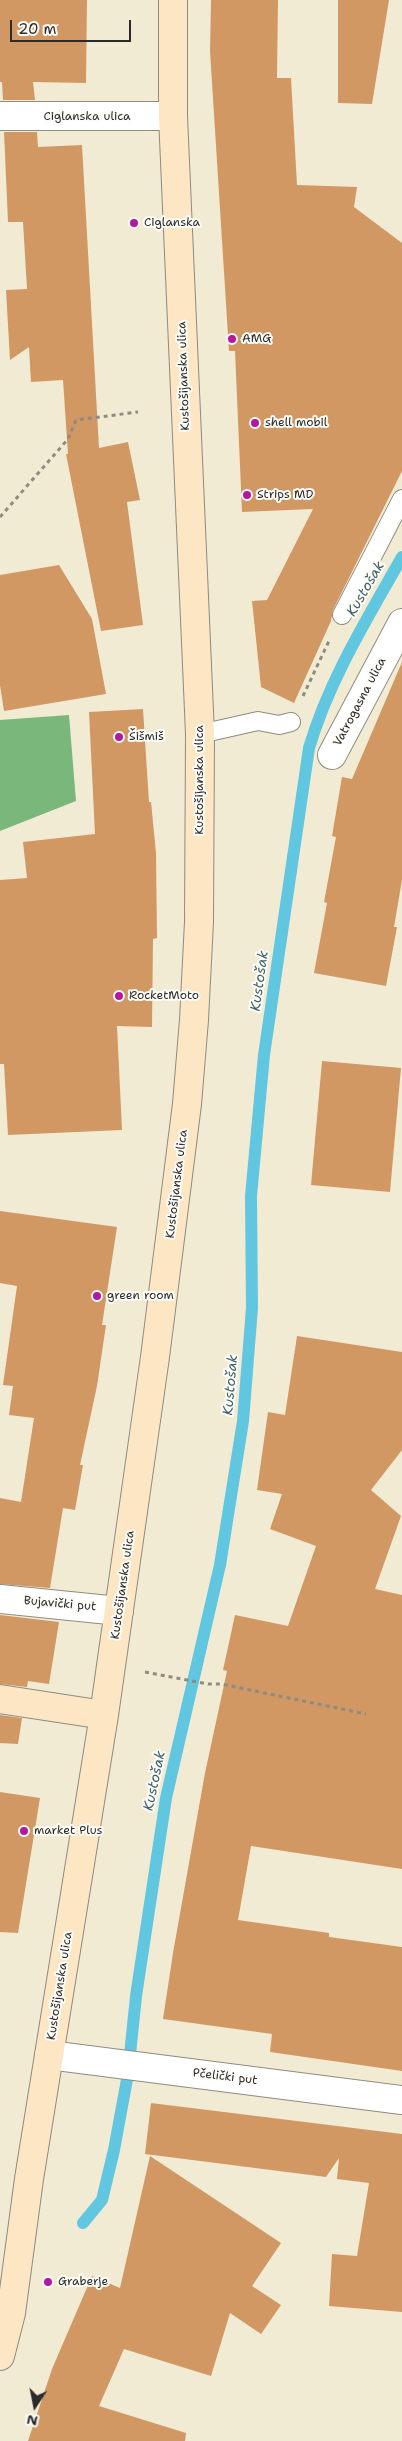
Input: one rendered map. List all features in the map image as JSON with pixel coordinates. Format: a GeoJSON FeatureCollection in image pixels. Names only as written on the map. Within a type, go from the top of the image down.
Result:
{"type":"FeatureCollection","features":[{"type":"Feature","properties":{"kind":"street","name":"Kustošijanska ulica"},"geometry":{"type":"LineString","coordinates":[[0,2356],[11,2313],[29,2179],[104,1715],[155,1358],[187,1104],[199,922],[200,734],[173,116],[173,0]]}},
{"type":"Feature","properties":{"kind":"street","name":"Ciglanska ulica"},"geometry":{"type":"LineString","coordinates":[[0,116],[173,116]]}},
{"type":"Feature","properties":{"kind":"street","name":"Vatrogasna ulica"},"geometry":{"type":"LineString","coordinates":[[332,755],[402,623]]}},
{"type":"Feature","properties":{"kind":"street","name":"Bujavički put"},"geometry":{"type":"LineString","coordinates":[[0,1599],[119,1611]]}},
{"type":"Feature","properties":{"kind":"street"},"geometry":{"type":"LineString","coordinates":[[0,1698],[104,1715]]}},
{"type":"Feature","properties":{"kind":"street","name":"Pčelički put"},"geometry":{"type":"LineString","coordinates":[[49,2056],[107,2061],[402,2100]]}},
{"type":"Feature","properties":{"kind":"lane"},"geometry":{"type":"LineString","coordinates":[[342,615],[402,499]]}},
{"type":"Feature","properties":{"kind":"lane"},"geometry":{"type":"LineString","coordinates":[[200,734],[258,721],[279,725],[291,722]]}},
{"type":"Feature","properties":{"kind":"path"},"geometry":{"type":"LineString","coordinates":[[0,517],[68,439],[76,420],[138,412]]}},
{"type":"Feature","properties":{"kind":"path"},"geometry":{"type":"LineString","coordinates":[[291,722],[342,615]]}},
{"type":"Feature","properties":{"kind":"path"},"geometry":{"type":"LineString","coordinates":[[140,1671],[208,1684],[221,1684],[366,1714]]}},
{"type":"Feature","properties":{"kind":"green space"},"geometry":{"type":"Polygon","coordinates":[[[69,715],[76,801],[0,831],[0,720],[69,715]]]}},
{"type":"Feature","properties":{"kind":"building"},"geometry":{"type":"Polygon","coordinates":[[[0,0],[87,0],[86,83],[33,82],[35,100],[3,100],[2,82],[0,82],[0,0]]]}},
{"type":"Feature","properties":{"kind":"building"},"geometry":{"type":"Polygon","coordinates":[[[211,0],[278,0],[277,78],[291,78],[297,185],[357,187],[354,207],[402,243],[402,471],[333,610],[331,621],[294,703],[261,687],[252,601],[267,600],[313,509],[242,512],[235,351],[229,351],[210,51],[211,0]]]}},
{"type":"Feature","properties":{"kind":"building"},"geometry":{"type":"Polygon","coordinates":[[[338,0],[389,0],[372,104],[338,103],[338,0]]]}},
{"type":"Feature","properties":{"kind":"building"},"geometry":{"type":"Polygon","coordinates":[[[4,132],[37,132],[38,147],[82,145],[99,448],[128,442],[140,500],[127,502],[143,625],[101,631],[66,454],[68,454],[63,380],[31,382],[29,347],[10,360],[6,290],[27,289],[23,222],[8,222],[4,132]]]}},
{"type":"Feature","properties":{"kind":"building"},"geometry":{"type":"Polygon","coordinates":[[[59,565],[92,619],[106,694],[4,711],[0,685],[0,575],[59,565]]]}},
{"type":"Feature","properties":{"kind":"building"},"geometry":{"type":"Polygon","coordinates":[[[402,662],[402,880],[394,927],[397,927],[386,986],[314,973],[327,903],[324,902],[336,837],[332,836],[342,777],[352,779],[402,662]]]}},
{"type":"Feature","properties":{"kind":"building"},"geometry":{"type":"Polygon","coordinates":[[[143,709],[149,802],[151,802],[156,853],[157,938],[153,939],[152,1027],[117,1026],[122,1130],[8,1135],[4,1064],[0,1064],[0,880],[27,878],[23,842],[95,834],[89,712],[143,709]]]}},
{"type":"Feature","properties":{"kind":"building"},"geometry":{"type":"Polygon","coordinates":[[[322,1061],[401,1068],[390,1192],[311,1185],[322,1061]]]}},
{"type":"Feature","properties":{"kind":"building"},"geometry":{"type":"Polygon","coordinates":[[[0,1211],[117,1227],[102,1325],[106,1325],[97,1386],[80,1465],[83,1465],[75,1510],[63,1508],[50,1588],[0,1584],[0,1498],[21,1502],[34,1418],[9,1415],[13,1386],[3,1385],[17,1286],[0,1283],[0,1211]]]}},
{"type":"Feature","properties":{"kind":"building"},"geometry":{"type":"Polygon","coordinates":[[[297,1336],[402,1352],[402,1450],[371,1490],[401,1516],[375,1589],[402,1595],[402,1869],[251,1846],[238,1920],[329,1933],[329,1937],[402,1947],[402,2071],[270,2052],[272,2034],[163,2019],[205,1773],[227,1671],[223,1670],[235,1615],[288,1626],[316,1546],[270,1529],[282,1494],[257,1490],[268,1412],[285,1415],[297,1336]]]}},
{"type":"Feature","properties":{"kind":"building"},"geometry":{"type":"Polygon","coordinates":[[[0,1615],[59,1622],[49,1684],[28,1681],[27,1687],[0,1684],[0,1615]]]}},
{"type":"Feature","properties":{"kind":"building"},"geometry":{"type":"Polygon","coordinates":[[[0,1715],[22,1718],[18,1744],[0,1743],[0,1715]]]}},
{"type":"Feature","properties":{"kind":"building"},"geometry":{"type":"Polygon","coordinates":[[[0,1792],[40,1798],[18,1933],[0,1932],[0,1792]]]}},
{"type":"Feature","properties":{"kind":"building"},"geometry":{"type":"Polygon","coordinates":[[[151,2103],[402,2134],[402,2312],[329,2306],[332,2254],[357,2256],[369,2183],[337,2179],[339,2158],[326,2177],[145,2154],[151,2103]]]}},
{"type":"Feature","properties":{"kind":"building"},"geometry":{"type":"Polygon","coordinates":[[[150,2156],[281,2243],[252,2286],[281,2305],[261,2334],[230,2313],[211,2376],[124,2349],[99,2406],[186,2433],[185,2441],[28,2441],[52,2369],[92,2276],[120,2288],[150,2156]]]}},
{"type":"Feature","properties":{"kind":"waterway","name":"Kustošak"},"geometry":{"type":"LineString","coordinates":[[83,2223],[102,2200],[114,2150],[128,2074],[136,1996],[166,1798],[220,1565],[243,1421],[252,1308],[251,1196],[264,1055],[309,748],[317,723],[338,674],[402,557]]}},
{"type":"Feature","properties":{"kind":"place","name":"Ciglanska"},"geometry":{"type":"Point","coordinates":[134,223]}},
{"type":"Feature","properties":{"kind":"place","name":"AMG"},"geometry":{"type":"Point","coordinates":[232,339]}},
{"type":"Feature","properties":{"kind":"place","name":"shell mobil"},"geometry":{"type":"Point","coordinates":[255,423]}},
{"type":"Feature","properties":{"kind":"place","name":"Strips MD"},"geometry":{"type":"Point","coordinates":[247,495]}},
{"type":"Feature","properties":{"kind":"place","name":"Šišmiš"},"geometry":{"type":"Point","coordinates":[119,737]}},
{"type":"Feature","properties":{"kind":"place","name":"RocketMoto"},"geometry":{"type":"Point","coordinates":[119,996]}},
{"type":"Feature","properties":{"kind":"place","name":"green room"},"geometry":{"type":"Point","coordinates":[97,1296]}},
{"type":"Feature","properties":{"kind":"place","name":"market Plus"},"geometry":{"type":"Point","coordinates":[24,1831]}},
{"type":"Feature","properties":{"kind":"place","name":"Graberje"},"geometry":{"type":"Point","coordinates":[48,2282]}}]}
